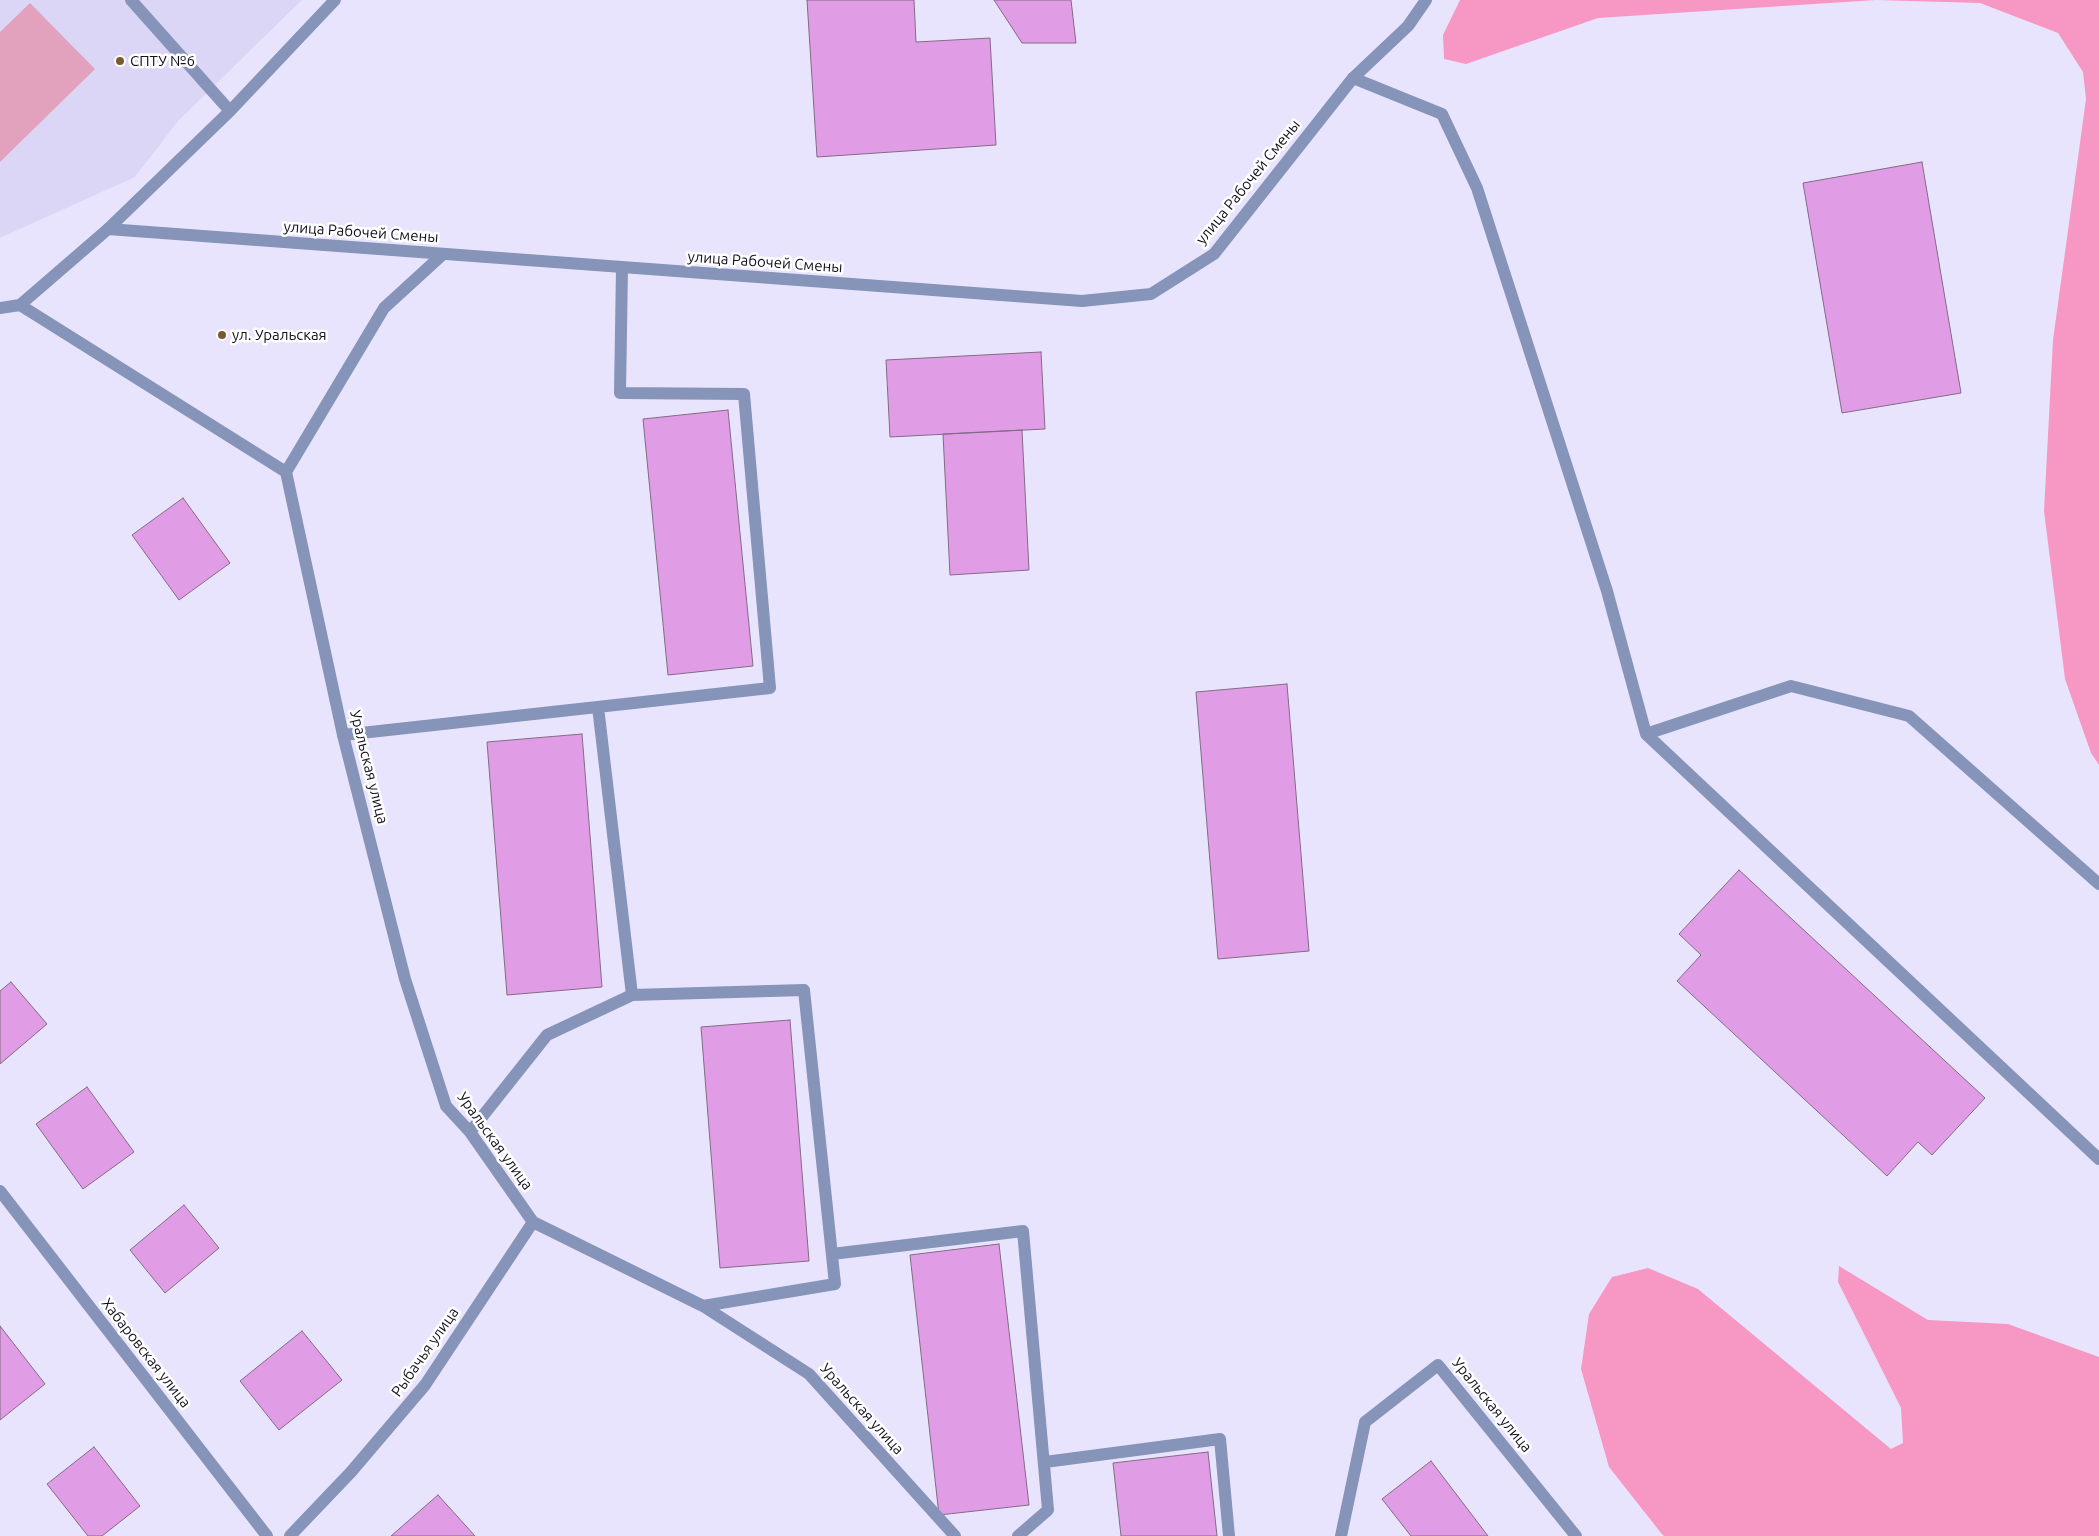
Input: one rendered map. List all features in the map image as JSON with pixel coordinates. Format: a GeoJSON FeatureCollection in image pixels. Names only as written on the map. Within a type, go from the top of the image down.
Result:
{"type":"FeatureCollection","features":[{"type":"Feature","properties":{"kind":"street"},"geometry":{"type":"LineString","coordinates":[[130,0],[230,111]]}},
{"type":"Feature","properties":{"kind":"street"},"geometry":{"type":"LineString","coordinates":[[0,308],[20,305],[108,229],[230,111],[335,0]]}},
{"type":"Feature","properties":{"kind":"street","name":"улица Рабочей Смены"},"geometry":{"type":"LineString","coordinates":[[108,229],[1082,301],[1151,294],[1214,254],[1353,78],[1408,26],[1426,0]]}},
{"type":"Feature","properties":{"kind":"street"},"geometry":{"type":"LineString","coordinates":[[1353,78],[1442,114],[1477,188],[1607,591],[1646,734],[2099,1159]]}},
{"type":"Feature","properties":{"kind":"street"},"geometry":{"type":"LineString","coordinates":[[20,305],[286,472],[384,308],[442,255]]}},
{"type":"Feature","properties":{"kind":"street"},"geometry":{"type":"LineString","coordinates":[[344,735],[770,688],[744,394],[620,392],[622,268]]}},
{"type":"Feature","properties":{"kind":"street","name":"Уральская улица"},"geometry":{"type":"LineString","coordinates":[[286,472],[344,735],[405,979],[446,1106],[470,1132],[533,1222],[703,1306],[809,1374],[955,1536]]}},
{"type":"Feature","properties":{"kind":"street"},"geometry":{"type":"LineString","coordinates":[[1646,734],[1791,686],[1909,716],[2099,884]]}},
{"type":"Feature","properties":{"kind":"street"},"geometry":{"type":"LineString","coordinates":[[598,707],[632,996]]}},
{"type":"Feature","properties":{"kind":"street"},"geometry":{"type":"LineString","coordinates":[[470,1132],[547,1035],[632,996],[804,990],[835,1284],[703,1306]]}},
{"type":"Feature","properties":{"kind":"street","name":"Хабаровская улица"},"geometry":{"type":"LineString","coordinates":[[0,1191],[267,1536]]}},
{"type":"Feature","properties":{"kind":"street","name":"Рыбачья улица"},"geometry":{"type":"LineString","coordinates":[[290,1536],[351,1472],[425,1385],[533,1222]]}},
{"type":"Feature","properties":{"kind":"street"},"geometry":{"type":"LineString","coordinates":[[832,1254],[1023,1231],[1048,1510],[1018,1536]]}},
{"type":"Feature","properties":{"kind":"street","name":"Уральская улица"},"geometry":{"type":"LineString","coordinates":[[1341,1536],[1365,1422],[1438,1364],[1576,1536]]}},
{"type":"Feature","properties":{"kind":"street"},"geometry":{"type":"LineString","coordinates":[[1045,1462],[1220,1439],[1229,1536]]}},
{"type":"Feature","properties":{"kind":"shaded area","name":"СПТУ №6"},"geometry":{"type":"Polygon","coordinates":[[[0,0],[302,0],[178,121],[135,177],[0,238],[0,0]]]}},
{"type":"Feature","properties":{"kind":"shaded area"},"geometry":{"type":"Polygon","coordinates":[[[1460,0],[1876,0],[1598,18],[1466,64],[1444,59],[1443,35],[1460,0]]]}},
{"type":"Feature","properties":{"kind":"shaded area"},"geometry":{"type":"Polygon","coordinates":[[[1876,0],[2099,0],[2099,765],[2091,753],[2065,679],[2044,511],[2053,340],[2086,99],[2083,72],[2058,33],[1980,3],[1876,0]]]}},
{"type":"Feature","properties":{"kind":"shaded area"},"geometry":{"type":"Polygon","coordinates":[[[30,3],[95,69],[0,162],[0,32],[30,3]]]}},
{"type":"Feature","properties":{"kind":"shaded area"},"geometry":{"type":"Polygon","coordinates":[[[1839,1266],[1928,1320],[2008,1324],[2099,1357],[2099,1536],[1664,1536],[1661,1533],[1609,1467],[1581,1369],[1589,1314],[1612,1277],[1648,1268],[1698,1289],[1891,1449],[1903,1443],[1901,1408],[1838,1282],[1839,1266]]]}},
{"type":"Feature","properties":{"kind":"building"},"geometry":{"type":"Polygon","coordinates":[[[807,0],[914,0],[916,42],[990,38],[996,145],[817,157],[807,0]]]}},
{"type":"Feature","properties":{"kind":"building"},"geometry":{"type":"Polygon","coordinates":[[[994,0],[1071,0],[1076,43],[1022,43],[994,0]]]}},
{"type":"Feature","properties":{"kind":"building"},"geometry":{"type":"Polygon","coordinates":[[[1922,162],[1961,393],[1842,413],[1803,183],[1922,162]]]}},
{"type":"Feature","properties":{"kind":"building"},"geometry":{"type":"Polygon","coordinates":[[[1041,352],[1045,429],[890,437],[886,360],[1041,352]]]}},
{"type":"Feature","properties":{"kind":"building"},"geometry":{"type":"Polygon","coordinates":[[[728,410],[753,666],[668,675],[643,419],[728,410]]]}},
{"type":"Feature","properties":{"kind":"building"},"geometry":{"type":"Polygon","coordinates":[[[1022,430],[1029,570],[950,575],[943,434],[1022,430]]]}},
{"type":"Feature","properties":{"kind":"building"},"geometry":{"type":"Polygon","coordinates":[[[183,498],[230,563],[179,600],[132,535],[183,498]]]}},
{"type":"Feature","properties":{"kind":"building"},"geometry":{"type":"Polygon","coordinates":[[[1287,684],[1309,951],[1218,959],[1196,692],[1287,684]]]}},
{"type":"Feature","properties":{"kind":"building"},"geometry":{"type":"Polygon","coordinates":[[[582,734],[602,987],[507,995],[487,742],[582,734]]]}},
{"type":"Feature","properties":{"kind":"building"},"geometry":{"type":"Polygon","coordinates":[[[1739,870],[1985,1098],[1932,1155],[1918,1142],[1887,1176],[1677,981],[1701,955],[1679,934],[1739,870]]]}},
{"type":"Feature","properties":{"kind":"building"},"geometry":{"type":"Polygon","coordinates":[[[11,982],[47,1024],[0,1064],[0,991],[11,982]]]}},
{"type":"Feature","properties":{"kind":"building"},"geometry":{"type":"Polygon","coordinates":[[[790,1020],[809,1261],[720,1268],[701,1027],[790,1020]]]}},
{"type":"Feature","properties":{"kind":"building"},"geometry":{"type":"Polygon","coordinates":[[[87,1087],[134,1152],[83,1189],[36,1124],[87,1087]]]}},
{"type":"Feature","properties":{"kind":"building"},"geometry":{"type":"Polygon","coordinates":[[[184,1205],[219,1248],[165,1293],[130,1250],[184,1205]]]}},
{"type":"Feature","properties":{"kind":"building"},"geometry":{"type":"Polygon","coordinates":[[[999,1244],[1029,1505],[939,1515],[910,1255],[999,1244]]]}},
{"type":"Feature","properties":{"kind":"building"},"geometry":{"type":"Polygon","coordinates":[[[0,1326],[45,1384],[0,1420],[0,1326]]]}},
{"type":"Feature","properties":{"kind":"building"},"geometry":{"type":"Polygon","coordinates":[[[302,1331],[342,1380],[279,1430],[240,1381],[302,1331]]]}},
{"type":"Feature","properties":{"kind":"building"},"geometry":{"type":"Polygon","coordinates":[[[94,1447],[140,1506],[102,1536],[88,1536],[47,1484],[94,1447]]]}},
{"type":"Feature","properties":{"kind":"building"},"geometry":{"type":"Polygon","coordinates":[[[1208,1452],[1217,1536],[1121,1536],[1113,1463],[1208,1452]]]}},
{"type":"Feature","properties":{"kind":"building"},"geometry":{"type":"Polygon","coordinates":[[[1431,1461],[1488,1536],[1411,1536],[1382,1499],[1431,1461]]]}},
{"type":"Feature","properties":{"kind":"building"},"geometry":{"type":"Polygon","coordinates":[[[438,1495],[475,1536],[391,1536],[438,1495]]]}},
{"type":"Feature","properties":{"kind":"place","name":"СПТУ №6"},"geometry":{"type":"Point","coordinates":[120,61]}},
{"type":"Feature","properties":{"kind":"place","name":"ул. Уральская"},"geometry":{"type":"Point","coordinates":[222,335]}}]}
